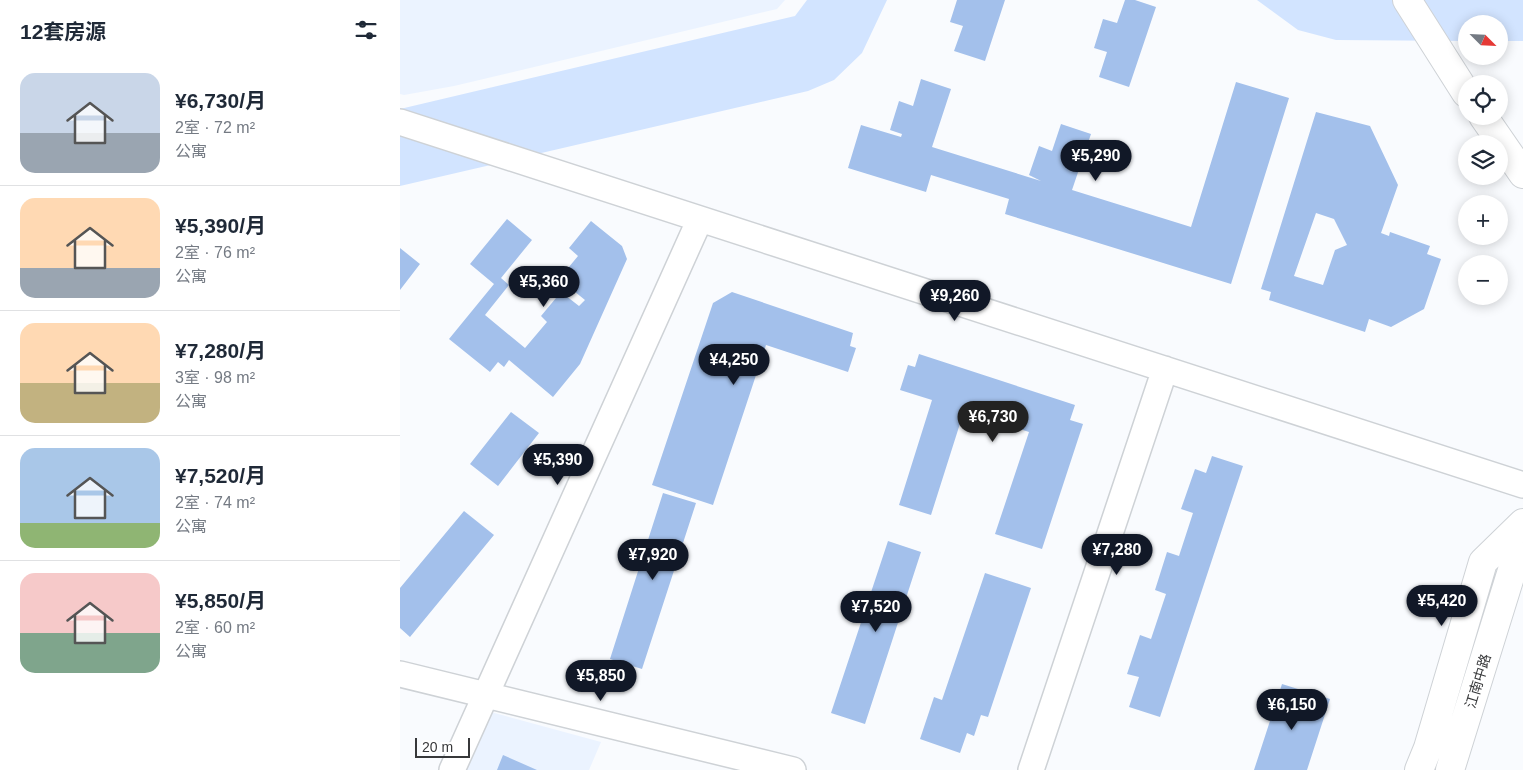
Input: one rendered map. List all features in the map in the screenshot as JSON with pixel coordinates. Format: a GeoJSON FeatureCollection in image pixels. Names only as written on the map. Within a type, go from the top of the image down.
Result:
{"type":"FeatureCollection","features":[{"type":"Feature","properties":{"kind":"main road"},"geometry":{"type":"LineString","coordinates":[[1406,0],[1458,81]]}},
{"type":"Feature","properties":{"kind":"main road"},"geometry":{"type":"LineString","coordinates":[[1489,125],[1523,174]]}},
{"type":"Feature","properties":{"kind":"main road"},"geometry":{"type":"LineString","coordinates":[[1419,770],[1428,748],[1483,562],[1523,523]]}},
{"type":"Feature","properties":{"kind":"main road","name":"江南中路"},"geometry":{"type":"LineString","coordinates":[[1450,770],[1523,535]]}},
{"type":"Feature","properties":{"kind":"street"},"geometry":{"type":"LineString","coordinates":[[400,122],[1523,485]]}},
{"type":"Feature","properties":{"kind":"street"},"geometry":{"type":"LineString","coordinates":[[452,770],[700,219]]}},
{"type":"Feature","properties":{"kind":"street"},"geometry":{"type":"LineString","coordinates":[[1030,770],[1165,369]]}},
{"type":"Feature","properties":{"kind":"street"},"geometry":{"type":"LineString","coordinates":[[400,674],[793,770]]}},
{"type":"Feature","properties":{"kind":"shaded area"},"geometry":{"type":"Polygon","coordinates":[[[400,0],[785,0],[777,9],[454,86],[404,95],[400,94],[400,0]]]}},
{"type":"Feature","properties":{"kind":"shaded area"},"geometry":{"type":"Polygon","coordinates":[[[491,712],[601,742],[589,770],[465,770],[491,712]]]}},
{"type":"Feature","properties":{"kind":"water"},"geometry":{"type":"Polygon","coordinates":[[[807,0],[887,0],[862,53],[834,80],[808,91],[400,186],[400,109],[795,16],[807,0]]]}},
{"type":"Feature","properties":{"kind":"water"},"geometry":{"type":"Polygon","coordinates":[[[1257,0],[1523,0],[1523,41],[1508,41],[1508,15],[1458,15],[1458,41],[1336,40],[1298,30],[1257,0]]]}},
{"type":"Feature","properties":{"kind":"building"},"geometry":{"type":"Polygon","coordinates":[[[957,0],[1005,0],[985,61],[954,51],[963,26],[950,22],[957,0]]]}},
{"type":"Feature","properties":{"kind":"building"},"geometry":{"type":"Polygon","coordinates":[[[1125,0],[1135,0],[1156,7],[1129,87],[1099,77],[1107,52],[1094,48],[1103,19],[1117,23],[1125,0]]]}},
{"type":"Feature","properties":{"kind":"building"},"geometry":{"type":"Polygon","coordinates":[[[921,79],[951,89],[932,147],[1041,181],[1029,175],[1039,146],[1052,151],[1061,124],[1091,134],[1072,190],[1191,227],[1236,82],[1289,98],[1231,284],[1005,214],[1009,199],[931,175],[926,192],[848,168],[861,125],[901,137],[902,134],[890,130],[899,101],[913,106],[921,79]]]}},
{"type":"Feature","properties":{"kind":"building"},"geometry":{"type":"Polygon","coordinates":[[[1316,112],[1370,126],[1398,185],[1381,233],[1389,236],[1390,232],[1430,246],[1427,254],[1441,259],[1424,309],[1391,327],[1369,319],[1365,332],[1269,300],[1271,292],[1261,289],[1316,112]],[[1316,213],[1294,276],[1323,285],[1335,250],[1347,245],[1334,219],[1316,213]]]}},
{"type":"Feature","properties":{"kind":"building"},"geometry":{"type":"Polygon","coordinates":[[[507,219],[532,240],[501,278],[509,285],[485,315],[525,348],[547,322],[541,316],[561,292],[579,306],[585,300],[559,279],[578,256],[569,248],[591,221],[622,246],[627,259],[580,364],[553,397],[509,360],[504,367],[498,362],[490,372],[449,339],[494,284],[470,264],[507,219]]]}},
{"type":"Feature","properties":{"kind":"building"},"geometry":{"type":"Polygon","coordinates":[[[400,248],[420,264],[400,290],[400,248]]]}},
{"type":"Feature","properties":{"kind":"building"},"geometry":{"type":"Polygon","coordinates":[[[732,292],[853,333],[850,346],[856,348],[848,372],[766,345],[713,505],[652,485],[713,303],[732,292]]]}},
{"type":"Feature","properties":{"kind":"building"},"geometry":{"type":"Polygon","coordinates":[[[919,354],[1075,405],[1070,420],[1083,424],[1042,549],[995,534],[1029,432],[964,411],[931,515],[899,505],[932,400],[900,390],[908,365],[915,367],[919,354]]]}},
{"type":"Feature","properties":{"kind":"building"},"geometry":{"type":"Polygon","coordinates":[[[511,412],[539,433],[498,486],[470,464],[511,412]]]}},
{"type":"Feature","properties":{"kind":"building"},"geometry":{"type":"Polygon","coordinates":[[[1212,456],[1243,466],[1160,717],[1129,707],[1139,677],[1127,674],[1140,635],[1151,639],[1166,594],[1155,590],[1167,552],[1179,556],[1193,513],[1181,509],[1195,469],[1206,473],[1212,456]]]}},
{"type":"Feature","properties":{"kind":"building"},"geometry":{"type":"Polygon","coordinates":[[[663,493],[696,503],[642,669],[610,659],[663,493]]]}},
{"type":"Feature","properties":{"kind":"building"},"geometry":{"type":"Polygon","coordinates":[[[464,511],[494,535],[410,637],[400,628],[400,588],[464,511]]]}},
{"type":"Feature","properties":{"kind":"building"},"geometry":{"type":"Polygon","coordinates":[[[888,541],[921,552],[865,724],[831,713],[888,541]]]}},
{"type":"Feature","properties":{"kind":"building"},"geometry":{"type":"Polygon","coordinates":[[[985,573],[1031,588],[988,717],[981,715],[974,736],[967,733],[960,753],[920,739],[934,697],[942,700],[985,573]]]}},
{"type":"Feature","properties":{"kind":"building"},"geometry":{"type":"Polygon","coordinates":[[[1282,684],[1330,699],[1307,770],[1254,770],[1282,684]]]}},
{"type":"Feature","properties":{"kind":"building"},"geometry":{"type":"Polygon","coordinates":[[[503,755],[537,770],[497,770],[503,755]]]}}]}
